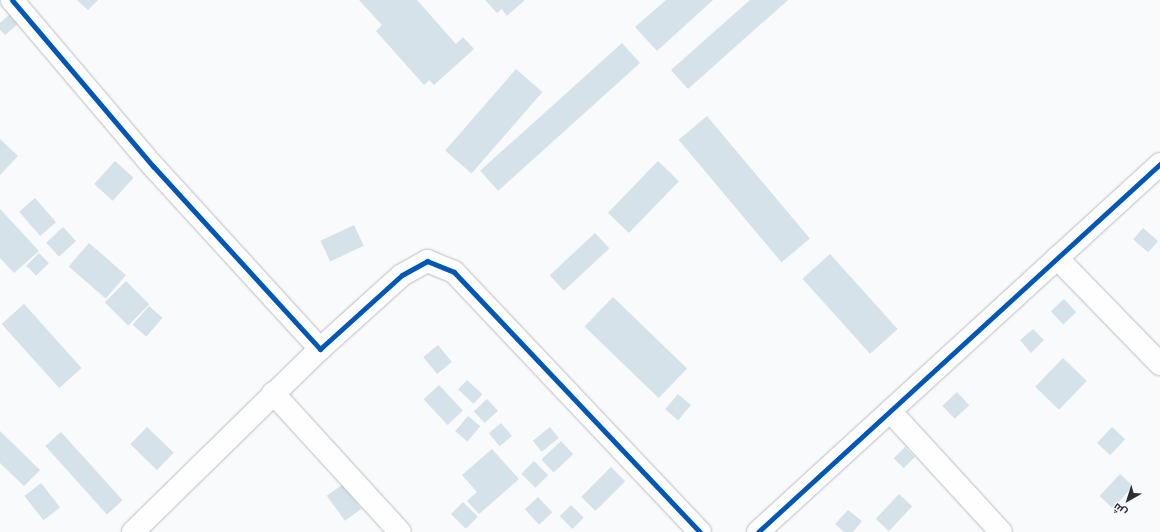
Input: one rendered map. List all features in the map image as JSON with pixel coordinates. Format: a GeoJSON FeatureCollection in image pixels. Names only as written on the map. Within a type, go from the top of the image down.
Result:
{"type":"FeatureCollection","features":[{"type":"Feature","properties":{"kind":"street"},"geometry":{"type":"LineString","coordinates":[[12,0],[153,166],[320,349]]}},
{"type":"Feature","properties":{"kind":"street"},"geometry":{"type":"LineString","coordinates":[[758,532],[1160,164]]}},
{"type":"Feature","properties":{"kind":"street"},"geometry":{"type":"LineString","coordinates":[[1057,258],[1160,364]]}},
{"type":"Feature","properties":{"kind":"street"},"geometry":{"type":"LineString","coordinates":[[133,532],[273,393],[320,349],[402,275],[427,261],[454,272],[700,532]]}},
{"type":"Feature","properties":{"kind":"street"},"geometry":{"type":"LineString","coordinates":[[273,393],[400,532]]}},
{"type":"Feature","properties":{"kind":"street"},"geometry":{"type":"LineString","coordinates":[[890,411],[1000,532]]}},
{"type":"Feature","properties":{"kind":"building"},"geometry":{"type":"Polygon","coordinates":[[[77,0],[98,0],[88,10],[77,0]]]}},
{"type":"Feature","properties":{"kind":"building"},"geometry":{"type":"Polygon","coordinates":[[[359,0],[417,0],[456,44],[463,37],[474,49],[434,85],[429,80],[424,85],[376,31],[382,25],[359,0]]]}},
{"type":"Feature","properties":{"kind":"building"},"geometry":{"type":"Polygon","coordinates":[[[485,0],[525,0],[507,16],[502,9],[497,13],[485,0]]]}},
{"type":"Feature","properties":{"kind":"building"},"geometry":{"type":"Polygon","coordinates":[[[666,0],[713,0],[657,51],[635,27],[666,0]]]}},
{"type":"Feature","properties":{"kind":"building"},"geometry":{"type":"Polygon","coordinates":[[[750,0],[788,0],[688,89],[671,70],[750,0]]]}},
{"type":"Feature","properties":{"kind":"building"},"geometry":{"type":"Polygon","coordinates":[[[11,13],[19,23],[5,35],[0,30],[0,23],[11,13]]]}},
{"type":"Feature","properties":{"kind":"building"},"geometry":{"type":"Polygon","coordinates":[[[622,43],[640,63],[498,191],[480,171],[622,43]]]}},
{"type":"Feature","properties":{"kind":"building"},"geometry":{"type":"Polygon","coordinates":[[[516,69],[542,92],[472,173],[445,151],[516,69]]]}},
{"type":"Feature","properties":{"kind":"building"},"geometry":{"type":"Polygon","coordinates":[[[707,116],[810,239],[782,262],[679,140],[707,116]]]}},
{"type":"Feature","properties":{"kind":"building"},"geometry":{"type":"Polygon","coordinates":[[[0,139],[18,156],[0,175],[0,139]]]}},
{"type":"Feature","properties":{"kind":"building"},"geometry":{"type":"Polygon","coordinates":[[[115,161],[134,178],[113,201],[94,184],[115,161]]]}},
{"type":"Feature","properties":{"kind":"building"},"geometry":{"type":"Polygon","coordinates":[[[658,161],[679,181],[629,233],[608,213],[658,161]]]}},
{"type":"Feature","properties":{"kind":"building"},"geometry":{"type":"Polygon","coordinates":[[[35,198],[56,222],[40,236],[19,212],[35,198]]]}},
{"type":"Feature","properties":{"kind":"building"},"geometry":{"type":"Polygon","coordinates":[[[0,209],[39,251],[14,273],[0,258],[0,209]]]}},
{"type":"Feature","properties":{"kind":"building"},"geometry":{"type":"Polygon","coordinates":[[[354,225],[364,246],[330,261],[320,241],[354,225]]]}},
{"type":"Feature","properties":{"kind":"building"},"geometry":{"type":"Polygon","coordinates":[[[63,227],[76,241],[59,257],[46,243],[63,227]]]}},
{"type":"Feature","properties":{"kind":"building"},"geometry":{"type":"Polygon","coordinates":[[[1143,228],[1158,241],[1148,252],[1133,239],[1143,228]]]}},
{"type":"Feature","properties":{"kind":"building"},"geometry":{"type":"Polygon","coordinates":[[[595,233],[609,248],[564,291],[550,275],[595,233]]]}},
{"type":"Feature","properties":{"kind":"building"},"geometry":{"type":"Polygon","coordinates":[[[89,243],[126,275],[106,299],[69,266],[89,243]]]}},
{"type":"Feature","properties":{"kind":"building"},"geometry":{"type":"Polygon","coordinates":[[[39,253],[49,263],[36,276],[26,266],[39,253]]]}},
{"type":"Feature","properties":{"kind":"building"},"geometry":{"type":"Polygon","coordinates":[[[830,254],[898,329],[870,354],[803,279],[830,254]]]}},
{"type":"Feature","properties":{"kind":"building"},"geometry":{"type":"Polygon","coordinates":[[[126,281],[149,304],[128,326],[105,302],[126,281]]]}},
{"type":"Feature","properties":{"kind":"building"},"geometry":{"type":"Polygon","coordinates":[[[613,297],[687,369],[659,398],[585,326],[613,297]]]}},
{"type":"Feature","properties":{"kind":"building"},"geometry":{"type":"Polygon","coordinates":[[[1064,299],[1076,312],[1063,324],[1051,311],[1064,299]]]}},
{"type":"Feature","properties":{"kind":"building"},"geometry":{"type":"Polygon","coordinates":[[[24,304],[82,368],[59,388],[2,324],[24,304]]]}},
{"type":"Feature","properties":{"kind":"building"},"geometry":{"type":"Polygon","coordinates":[[[149,306],[163,318],[146,337],[133,325],[149,306]]]}},
{"type":"Feature","properties":{"kind":"building"},"geometry":{"type":"Polygon","coordinates":[[[1033,329],[1044,340],[1031,353],[1020,340],[1033,329]]]}},
{"type":"Feature","properties":{"kind":"building"},"geometry":{"type":"Polygon","coordinates":[[[438,345],[452,362],[437,374],[423,357],[438,345]]]}},
{"type":"Feature","properties":{"kind":"building"},"geometry":{"type":"Polygon","coordinates":[[[1063,358],[1087,381],[1059,410],[1035,387],[1063,358]]]}},
{"type":"Feature","properties":{"kind":"building"},"geometry":{"type":"Polygon","coordinates":[[[467,380],[482,394],[473,404],[458,390],[467,380]]]}},
{"type":"Feature","properties":{"kind":"building"},"geometry":{"type":"Polygon","coordinates":[[[439,385],[463,411],[448,425],[424,399],[439,385]]]}},
{"type":"Feature","properties":{"kind":"building"},"geometry":{"type":"Polygon","coordinates":[[[957,392],[969,405],[955,419],[942,406],[957,392]]]}},
{"type":"Feature","properties":{"kind":"building"},"geometry":{"type":"Polygon","coordinates":[[[678,394],[691,405],[678,420],[665,409],[678,394]]]}},
{"type":"Feature","properties":{"kind":"building"},"geometry":{"type":"Polygon","coordinates":[[[487,399],[498,411],[485,423],[474,411],[487,399]]]}},
{"type":"Feature","properties":{"kind":"building"},"geometry":{"type":"Polygon","coordinates":[[[468,416],[480,426],[467,442],[455,431],[468,416]]]}},
{"type":"Feature","properties":{"kind":"building"},"geometry":{"type":"Polygon","coordinates":[[[501,423],[512,436],[500,446],[489,433],[501,423]]]}},
{"type":"Feature","properties":{"kind":"building"},"geometry":{"type":"Polygon","coordinates":[[[147,427],[174,453],[157,470],[130,444],[147,427]]]}},
{"type":"Feature","properties":{"kind":"building"},"geometry":{"type":"Polygon","coordinates":[[[550,427],[559,438],[542,452],[533,441],[550,427]]]}},
{"type":"Feature","properties":{"kind":"building"},"geometry":{"type":"Polygon","coordinates":[[[1112,427],[1125,439],[1110,455],[1097,443],[1112,427]]]}},
{"type":"Feature","properties":{"kind":"building"},"geometry":{"type":"Polygon","coordinates":[[[0,431],[40,470],[24,486],[0,463],[0,431]]]}},
{"type":"Feature","properties":{"kind":"building"},"geometry":{"type":"Polygon","coordinates":[[[61,432],[123,500],[107,514],[45,446],[61,432]]]}},
{"type":"Feature","properties":{"kind":"building"},"geometry":{"type":"Polygon","coordinates":[[[561,441],[573,454],[554,473],[541,459],[561,441]]]}},
{"type":"Feature","properties":{"kind":"building"},"geometry":{"type":"Polygon","coordinates":[[[905,447],[915,457],[904,468],[894,458],[905,447]]]}},
{"type":"Feature","properties":{"kind":"building"},"geometry":{"type":"Polygon","coordinates":[[[492,449],[519,479],[479,514],[467,501],[477,492],[462,475],[492,449]]]}},
{"type":"Feature","properties":{"kind":"building"},"geometry":{"type":"Polygon","coordinates":[[[534,461],[548,475],[535,488],[521,474],[534,461]]]}},
{"type":"Feature","properties":{"kind":"building"},"geometry":{"type":"Polygon","coordinates":[[[611,467],[625,481],[595,511],[581,497],[611,467]]]}},
{"type":"Feature","properties":{"kind":"building"},"geometry":{"type":"Polygon","coordinates":[[[1120,474],[1133,486],[1113,508],[1100,496],[1120,474]]]}},
{"type":"Feature","properties":{"kind":"building"},"geometry":{"type":"Polygon","coordinates":[[[41,483],[60,507],[44,520],[24,496],[41,483]]]}},
{"type":"Feature","properties":{"kind":"building"},"geometry":{"type":"Polygon","coordinates":[[[343,484],[361,509],[345,521],[327,496],[343,484]]]}},
{"type":"Feature","properties":{"kind":"building"},"geometry":{"type":"Polygon","coordinates":[[[899,494],[912,506],[889,531],[876,519],[899,494]]]}},
{"type":"Feature","properties":{"kind":"building"},"geometry":{"type":"Polygon","coordinates":[[[538,497],[552,512],[539,525],[525,509],[538,497]]]}},
{"type":"Feature","properties":{"kind":"building"},"geometry":{"type":"Polygon","coordinates":[[[463,502],[478,517],[466,529],[451,514],[463,502]]]}},
{"type":"Feature","properties":{"kind":"building"},"geometry":{"type":"Polygon","coordinates":[[[571,505],[584,518],[572,529],[560,516],[571,505]]]}},
{"type":"Feature","properties":{"kind":"building"},"geometry":{"type":"Polygon","coordinates":[[[848,510],[862,521],[853,532],[844,532],[835,524],[848,510]]]}},
{"type":"Feature","properties":{"kind":"cycle path"},"geometry":{"type":"LineString","coordinates":[[12,0],[153,166],[320,349],[402,275],[427,261],[454,272],[700,532]]}},
{"type":"Feature","properties":{"kind":"cycle path"},"geometry":{"type":"LineString","coordinates":[[758,532],[1160,164]]}}]}
